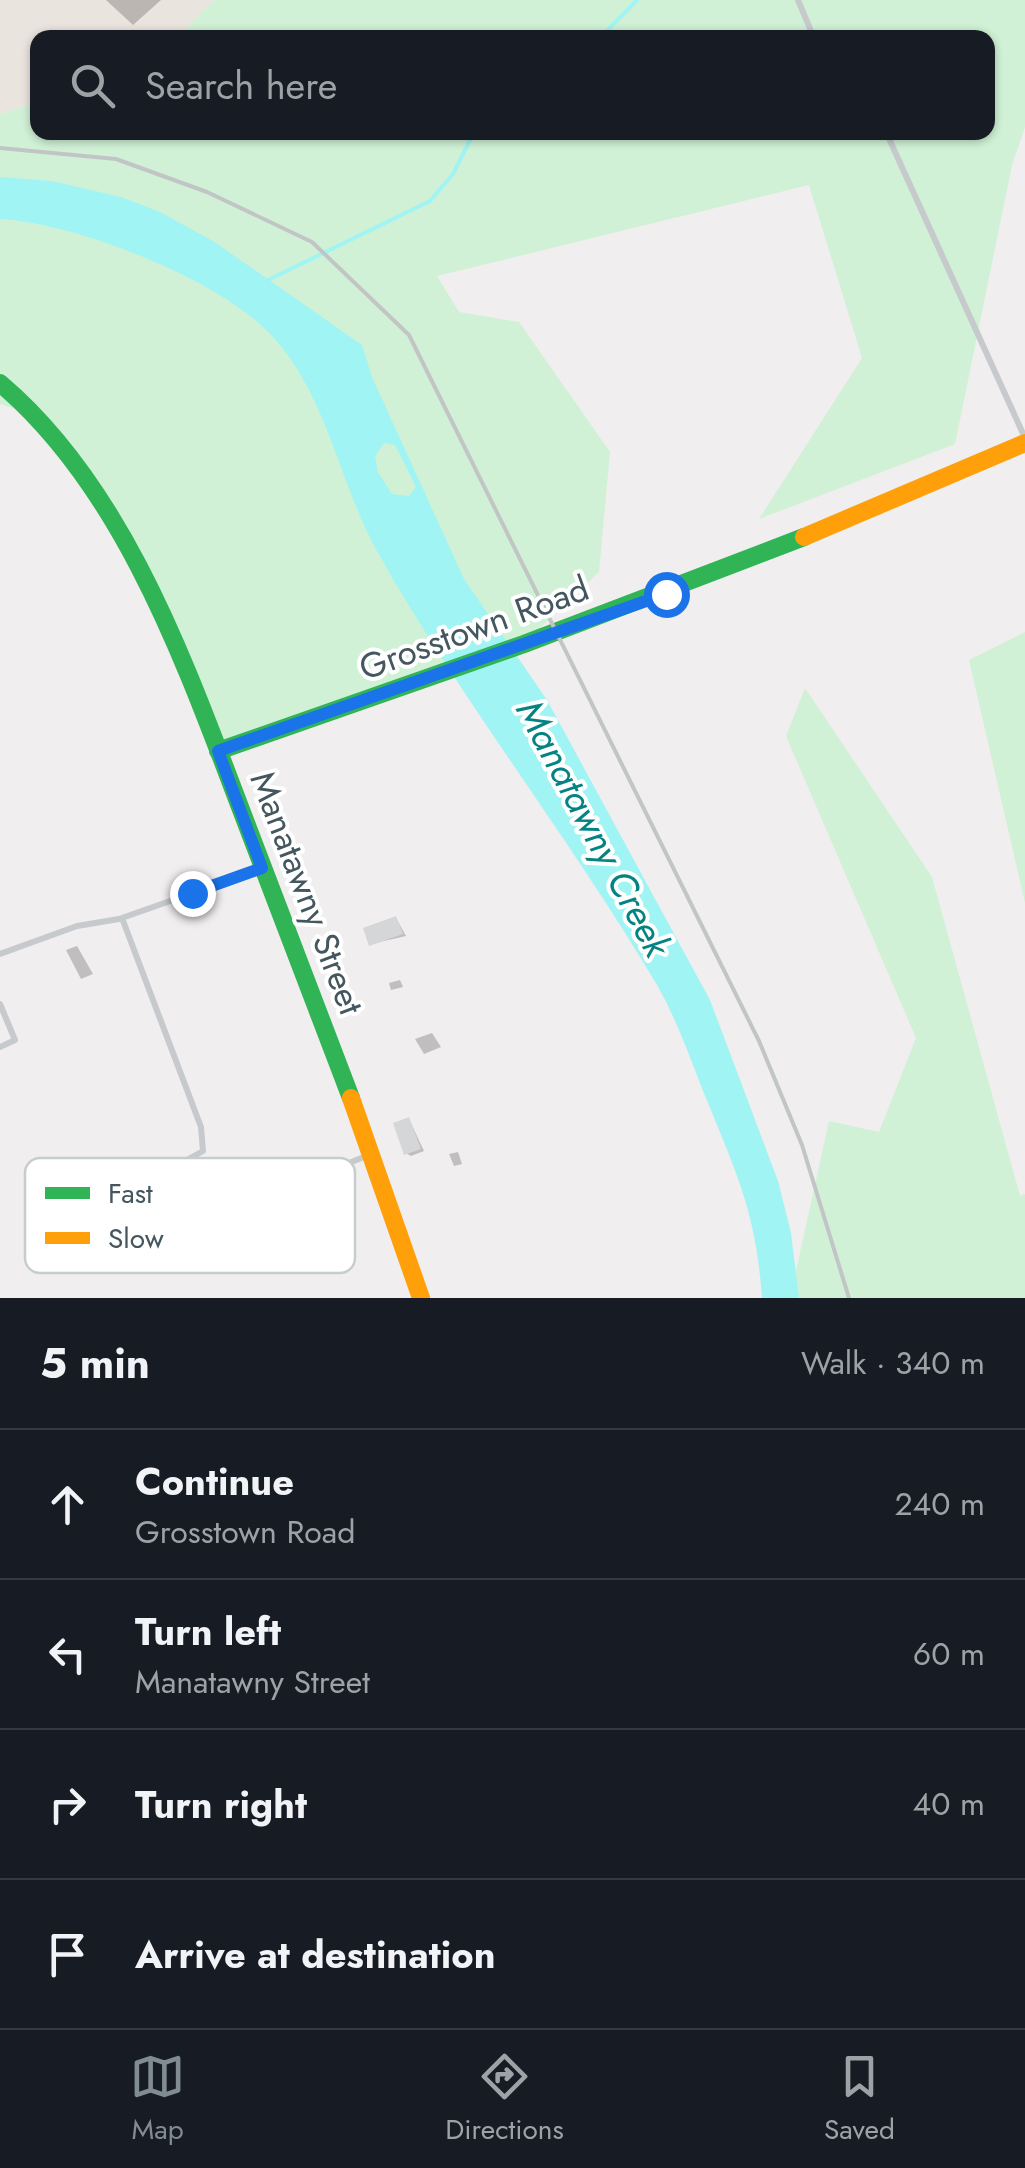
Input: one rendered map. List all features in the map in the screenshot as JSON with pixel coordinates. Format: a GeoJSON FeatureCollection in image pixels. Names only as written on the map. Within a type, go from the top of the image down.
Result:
{"type":"FeatureCollection","features":[{"type":"Feature","properties":{"kind":"street","name":"Manatawny Street"},"geometry":{"type":"LineString","coordinates":[[0,384],[39,416],[139,564],[197,682],[218,751],[383,1182],[420,1298]]}},
{"type":"Feature","properties":{"kind":"street","name":"Grosstown Road"},"geometry":{"type":"LineString","coordinates":[[218,751],[432,679],[769,554],[1025,441]]}},
{"type":"Feature","properties":{"kind":"lane"},"geometry":{"type":"LineString","coordinates":[[798,0],[811,30]]}},
{"type":"Feature","properties":{"kind":"lane"},"geometry":{"type":"LineString","coordinates":[[890,140],[1025,441]]}},
{"type":"Feature","properties":{"kind":"lane"},"geometry":{"type":"LineString","coordinates":[[0,954],[76,926],[122,918],[262,868]]}},
{"type":"Feature","properties":{"kind":"lane"},"geometry":{"type":"LineString","coordinates":[[122,918],[201,1128],[203,1151],[190,1158]]}},
{"type":"Feature","properties":{"kind":"lane"},"geometry":{"type":"LineString","coordinates":[[0,1004],[14,1040],[0,1046]]}},
{"type":"Feature","properties":{"kind":"lane"},"geometry":{"type":"LineString","coordinates":[[355,1161],[372,1154]]}},
{"type":"Feature","properties":{"kind":"shaded area"},"geometry":{"type":"Polygon","coordinates":[[[0,0],[215,0],[183,30],[30,30],[30,104],[0,114],[0,0]]]}},
{"type":"Feature","properties":{"kind":"green space"},"geometry":{"type":"Polygon","coordinates":[[[215,0],[1025,0],[1025,127],[1012,165],[955,444],[759,519],[862,358],[809,185],[437,276],[459,312],[519,322],[610,452],[599,572],[521,646],[218,751],[139,564],[39,416],[0,404],[0,114],[30,104],[30,140],[995,140],[995,30],[183,30],[215,0]]]}},
{"type":"Feature","properties":{"kind":"green space"},"geometry":{"type":"Polygon","coordinates":[[[1025,632],[1025,903],[969,660],[1025,632]]]}},
{"type":"Feature","properties":{"kind":"green space"},"geometry":{"type":"Polygon","coordinates":[[[805,688],[932,877],[1020,1196],[1025,1194],[1025,1298],[790,1298],[829,1121],[879,1132],[916,1038],[786,736],[805,688]]]}},
{"type":"Feature","properties":{"kind":"water","name":"Manatawny Creek"},"geometry":{"type":"Polygon","coordinates":[[[0,177],[52,181],[121,197],[160,212],[213,241],[362,345],[372,377],[464,579],[547,700],[710,1000],[778,1181],[791,1233],[799,1298],[762,1298],[746,1201],[665,1000],[624,930],[445,663],[378,553],[316,405],[284,350],[238,307],[174,271],[101,241],[0,219],[0,177]],[[384,443],[375,456],[378,472],[392,494],[409,496],[416,487],[395,445],[384,443]]]}},
{"type":"Feature","properties":{"kind":"building"},"geometry":{"type":"Polygon","coordinates":[[[396,916],[403,934],[369,946],[363,928],[396,916]]]}},
{"type":"Feature","properties":{"kind":"building"},"geometry":{"type":"Polygon","coordinates":[[[409,1117],[421,1149],[404,1155],[393,1123],[409,1117]]]}},
{"type":"Feature","properties":{"kind":"waterway"},"geometry":{"type":"LineString","coordinates":[[608,30],[637,0]]}},
{"type":"Feature","properties":{"kind":"waterway"},"geometry":{"type":"LineString","coordinates":[[266,281],[430,201],[453,174],[470,140]]}},
{"type":"Feature","properties":{"kind":"railway"},"geometry":{"type":"LineString","coordinates":[[0,148],[116,159],[207,192],[312,242],[409,335],[759,1041],[802,1145],[849,1298]]}},
{"type":"Feature","properties":{"kind":"traffic: fast"},"geometry":{"type":"LineString","coordinates":[[0,383],[43,425],[82,472],[145,579],[196,693],[351,1098]]}},
{"type":"Feature","properties":{"kind":"traffic: fast"},"geometry":{"type":"LineString","coordinates":[[218,751],[524,644],[804,537]]}},
{"type":"Feature","properties":{"kind":"traffic: slow"},"geometry":{"type":"LineString","coordinates":[[804,537],[1025,443]]}},
{"type":"Feature","properties":{"kind":"traffic: slow"},"geometry":{"type":"LineString","coordinates":[[351,1098],[421,1298]]}},
{"type":"Feature","properties":{"kind":"route"},"geometry":{"type":"LineString","coordinates":[[192,893],[262,868],[218,751],[666,594]]}}]}
